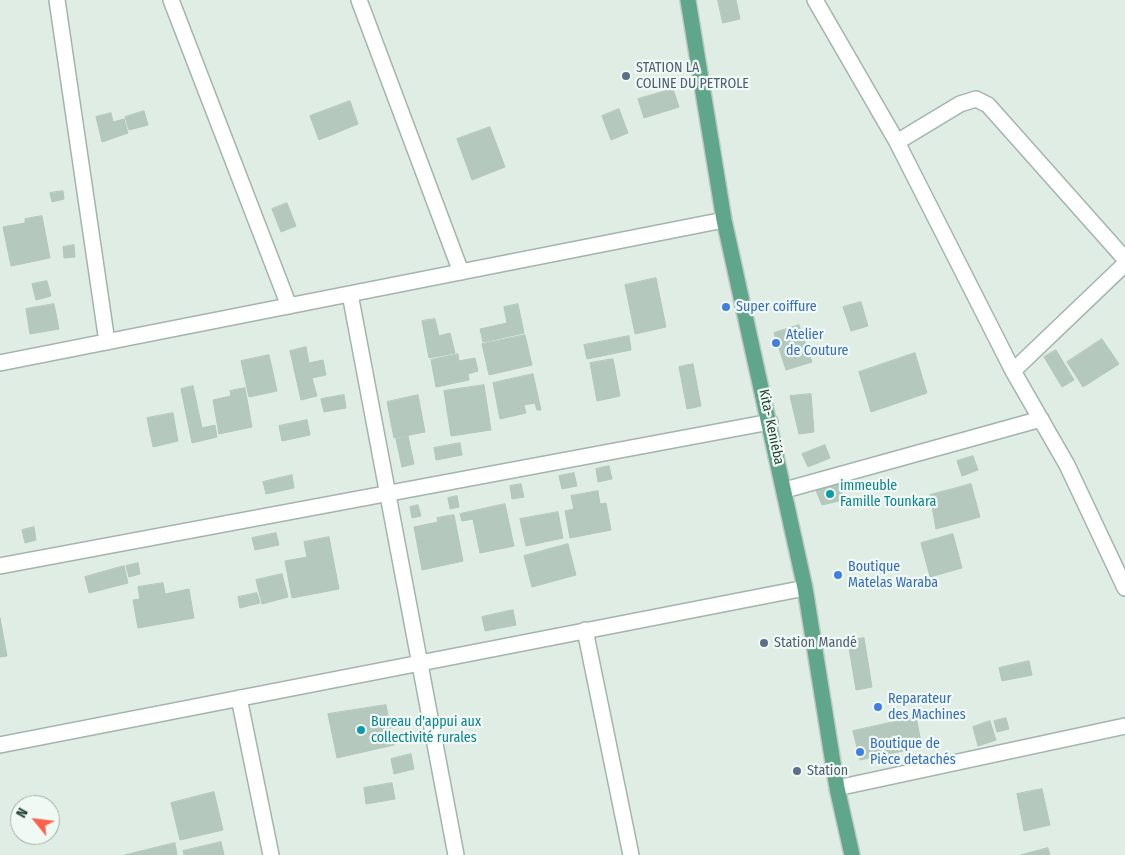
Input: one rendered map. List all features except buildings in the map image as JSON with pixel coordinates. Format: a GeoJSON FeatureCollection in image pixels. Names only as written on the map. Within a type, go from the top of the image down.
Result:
{"type":"FeatureCollection","features":[{"type":"Feature","properties":{"kind":"main road","name":"Kita- Keniéba"},"geometry":{"type":"LineString","coordinates":[[688,0],[724,220],[770,422],[805,588],[837,788],[852,855]]}},
{"type":"Feature","properties":{"kind":"street"},"geometry":{"type":"LineString","coordinates":[[57,0],[107,342]]}},
{"type":"Feature","properties":{"kind":"street"},"geometry":{"type":"LineString","coordinates":[[171,0],[289,306]]}},
{"type":"Feature","properties":{"kind":"street"},"geometry":{"type":"LineString","coordinates":[[359,0],[461,272]]}},
{"type":"Feature","properties":{"kind":"street"},"geometry":{"type":"LineString","coordinates":[[815,0],[896,142],[1013,371],[1067,465],[1125,588]]}},
{"type":"Feature","properties":{"kind":"street"},"geometry":{"type":"LineString","coordinates":[[896,142],[960,104],[976,99],[988,105],[1125,259]]}},
{"type":"Feature","properties":{"kind":"street"},"geometry":{"type":"LineString","coordinates":[[0,363],[724,220]]}},
{"type":"Feature","properties":{"kind":"street"},"geometry":{"type":"LineString","coordinates":[[1013,371],[1125,264]]}},
{"type":"Feature","properties":{"kind":"street"},"geometry":{"type":"LineString","coordinates":[[350,294],[456,855]]}},
{"type":"Feature","properties":{"kind":"street"},"geometry":{"type":"LineString","coordinates":[[784,490],[1041,419]]}},
{"type":"Feature","properties":{"kind":"street"},"geometry":{"type":"LineString","coordinates":[[0,566],[770,422]]}},
{"type":"Feature","properties":{"kind":"street"},"geometry":{"type":"LineString","coordinates":[[0,745],[805,588]]}},
{"type":"Feature","properties":{"kind":"street"},"geometry":{"type":"LineString","coordinates":[[585,630],[631,855]]}},
{"type":"Feature","properties":{"kind":"street"},"geometry":{"type":"LineString","coordinates":[[240,698],[271,855]]}},
{"type":"Feature","properties":{"kind":"street"},"geometry":{"type":"LineString","coordinates":[[837,788],[1125,726]]}},
{"type":"Feature","properties":{"kind":"place","name":"STATION LA COLINE DU PETROLE"},"geometry":{"type":"Point","coordinates":[626,76]}},
{"type":"Feature","properties":{"kind":"place","name":"Super coiffure"},"geometry":{"type":"Point","coordinates":[726,307]}},
{"type":"Feature","properties":{"kind":"place","name":"Atelier de Couture"},"geometry":{"type":"Point","coordinates":[776,343]}},
{"type":"Feature","properties":{"kind":"place","name":"immeuble Famille Tounkara"},"geometry":{"type":"Point","coordinates":[830,494]}},
{"type":"Feature","properties":{"kind":"place","name":"Boutique Matelas Waraba"},"geometry":{"type":"Point","coordinates":[838,575]}},
{"type":"Feature","properties":{"kind":"place","name":"Station Mandé"},"geometry":{"type":"Point","coordinates":[764,643]}},
{"type":"Feature","properties":{"kind":"place","name":"Reparateur des Machines"},"geometry":{"type":"Point","coordinates":[878,707]}},
{"type":"Feature","properties":{"kind":"place","name":"Bureau d'appui aux collectivité rurales"},"geometry":{"type":"Point","coordinates":[361,730]}},
{"type":"Feature","properties":{"kind":"place","name":"Boutique de Pièce detachés"},"geometry":{"type":"Point","coordinates":[860,752]}},
{"type":"Feature","properties":{"kind":"place","name":"Station"},"geometry":{"type":"Point","coordinates":[797,771]}}]}
